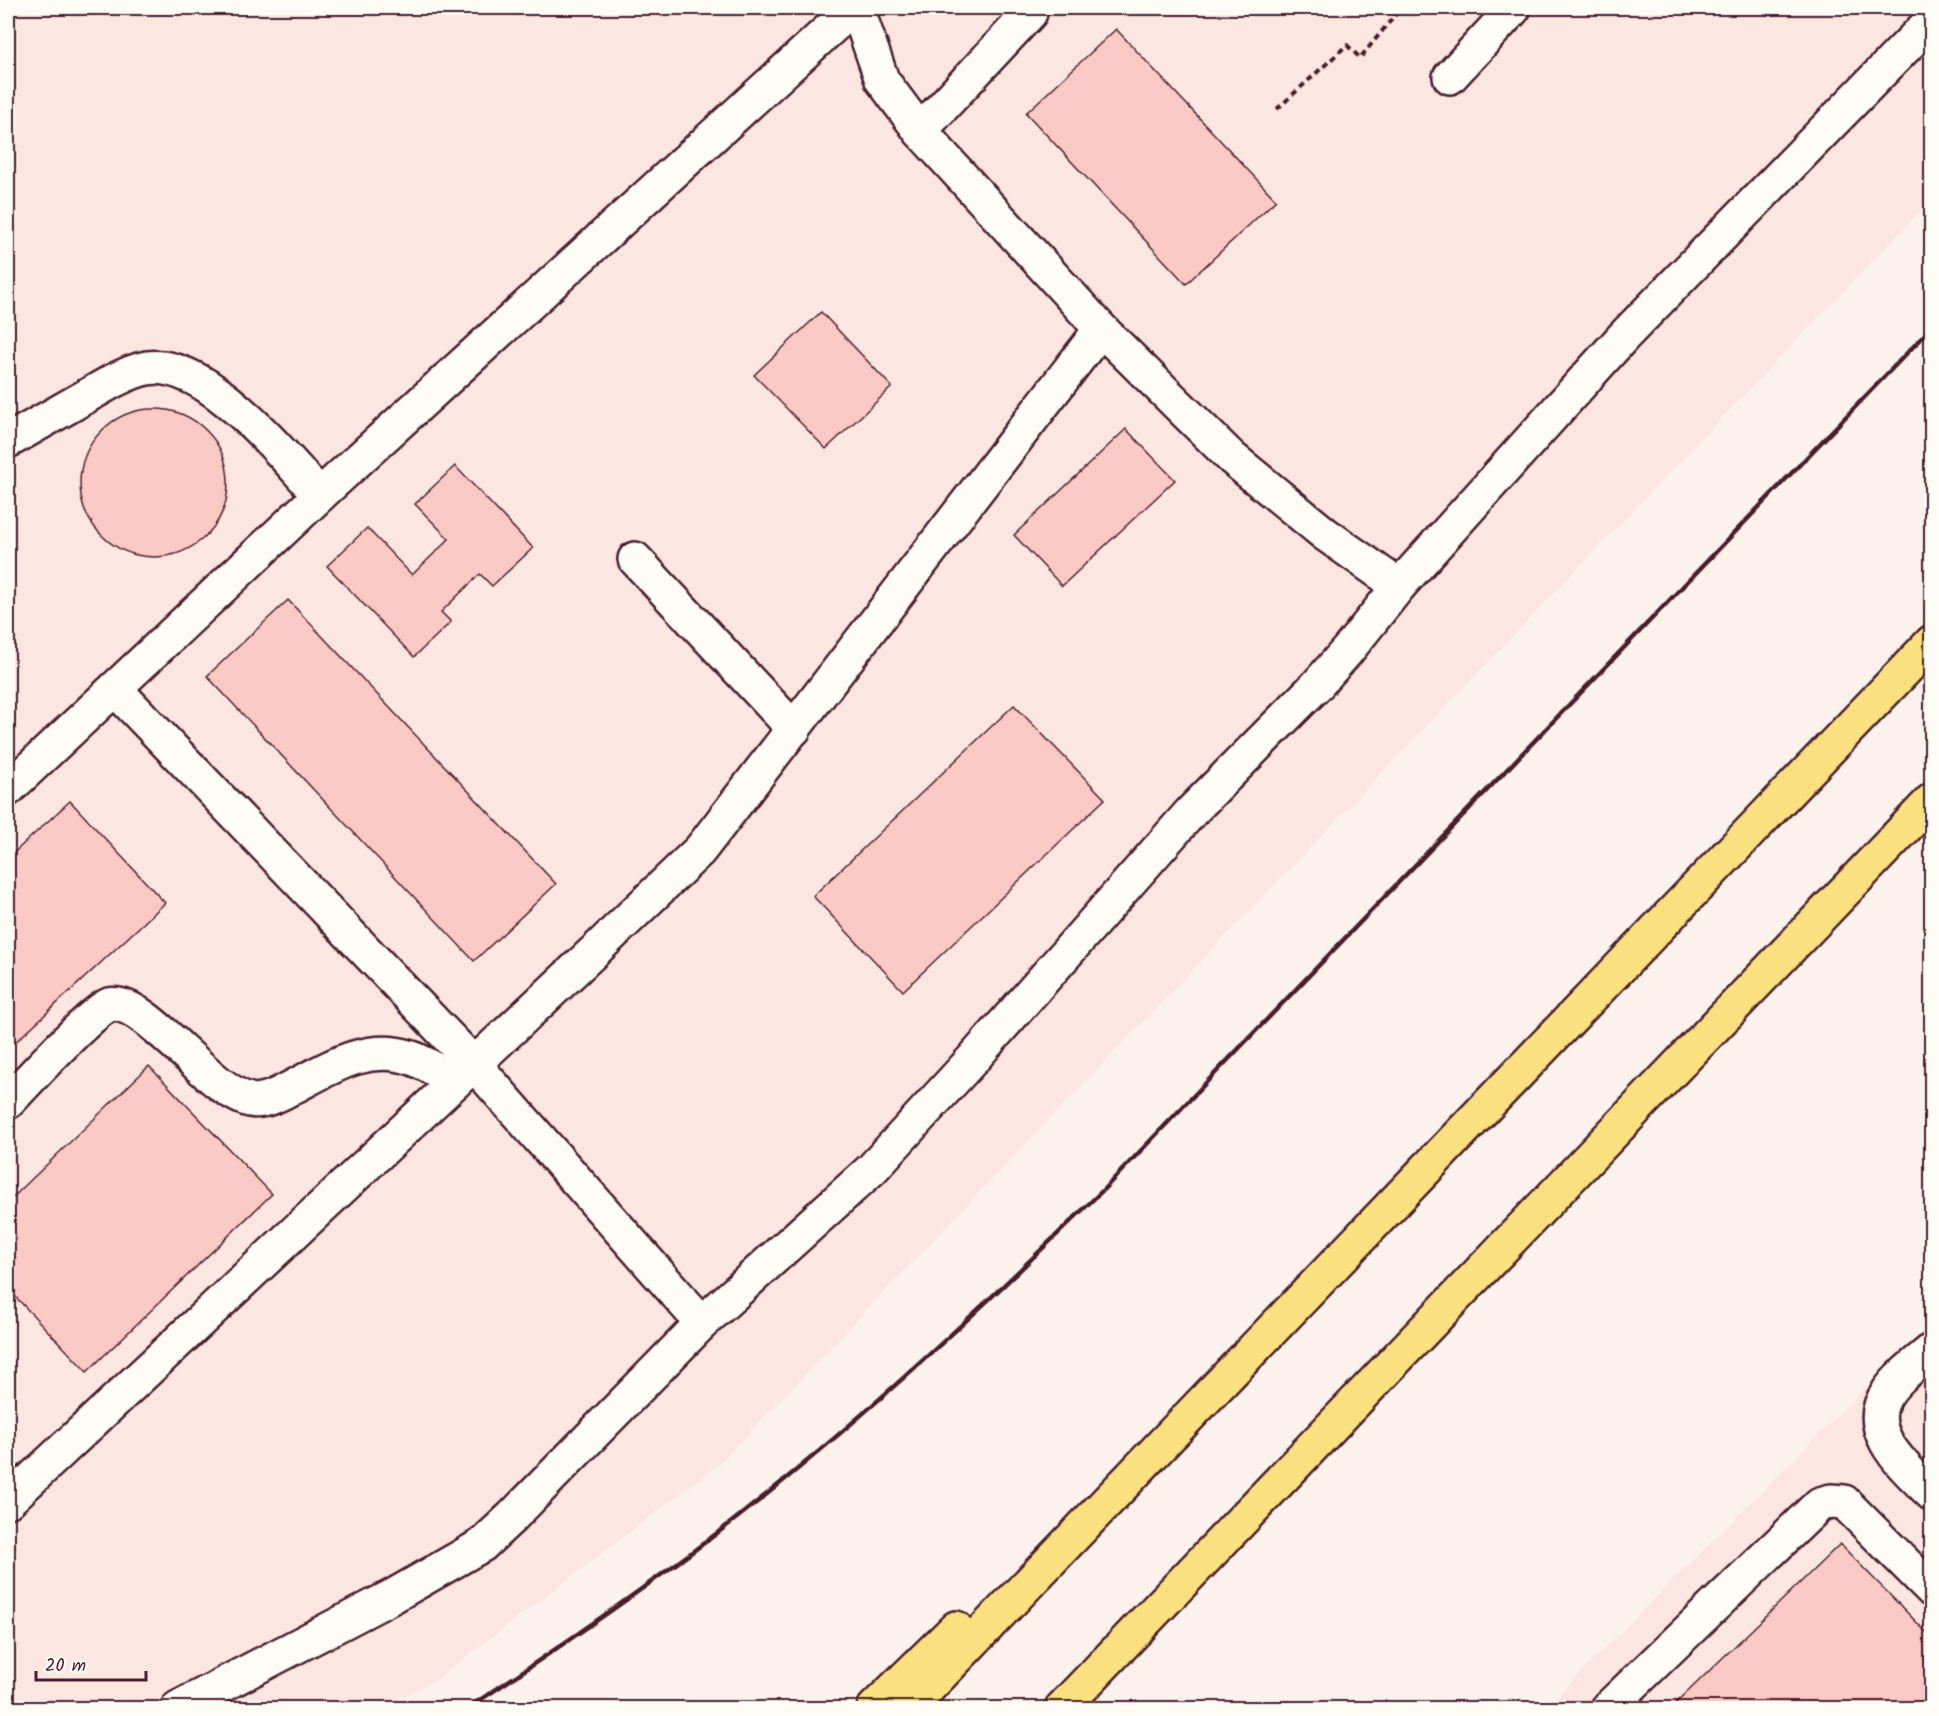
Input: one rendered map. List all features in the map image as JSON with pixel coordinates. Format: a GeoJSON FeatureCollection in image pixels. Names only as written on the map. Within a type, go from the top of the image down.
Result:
{"type":"FeatureCollection","features":[{"type":"Feature","properties":{"kind":"highway"},"geometry":{"type":"LineString","coordinates":[[909,1708],[1932,642]]}},
{"type":"Feature","properties":{"kind":"highway"},"geometry":{"type":"LineString","coordinates":[[1062,1708],[1932,800]]}},
{"type":"Feature","properties":{"kind":"highway"},"geometry":{"type":"LineString","coordinates":[[874,1708],[1460,1132]]}},
{"type":"Feature","properties":{"kind":"highway"},"geometry":{"type":"LineString","coordinates":[[1086,1708],[1198,1566]]}},
{"type":"Feature","properties":{"kind":"lane"},"geometry":{"type":"LineString","coordinates":[[8,789],[320,495],[855,8],[882,80],[920,131],[1101,329],[1232,458],[1325,534],[1400,586]]}},
{"type":"Feature","properties":{"kind":"lane"},"geometry":{"type":"LineString","coordinates":[[1450,77],[1514,8]]}},
{"type":"Feature","properties":{"kind":"lane"},"geometry":{"type":"LineString","coordinates":[[920,131],[1030,13]]}},
{"type":"Feature","properties":{"kind":"lane"},"geometry":{"type":"LineString","coordinates":[[178,1708],[393,1596],[482,1545],[702,1323],[872,1168],[981,1050],[1192,811],[1317,685],[1400,586],[1624,336],[1932,20]]}},
{"type":"Feature","properties":{"kind":"lane"},"geometry":{"type":"LineString","coordinates":[[8,1501],[700,850],[1101,329]]}},
{"type":"Feature","properties":{"kind":"lane"},"geometry":{"type":"LineString","coordinates":[[8,441],[112,381],[148,368],[176,370],[203,382],[240,412],[320,495]]}},
{"type":"Feature","properties":{"kind":"lane"},"geometry":{"type":"LineString","coordinates":[[635,559],[794,729]]}},
{"type":"Feature","properties":{"kind":"lane"},"geometry":{"type":"LineString","coordinates":[[114,689],[465,1073],[702,1323]]}},
{"type":"Feature","properties":{"kind":"lane"},"geometry":{"type":"LineString","coordinates":[[8,1102],[90,1019],[108,1005],[123,1005],[139,1012],[213,1079],[250,1100],[264,1099],[285,1091],[339,1063],[387,1051],[465,1073]]}},
{"type":"Feature","properties":{"kind":"lane"},"geometry":{"type":"LineString","coordinates":[[1932,1350],[1887,1393],[1879,1421],[1885,1440],[1899,1461],[1932,1494]]}},
{"type":"Feature","properties":{"kind":"lane"},"geometry":{"type":"LineString","coordinates":[[1608,1708],[1820,1504],[1831,1501],[1844,1502],[1932,1590]]}},
{"type":"Feature","properties":{"kind":"path"},"geometry":{"type":"LineString","coordinates":[[1277,109],[1347,45],[1360,58],[1401,8]]}},
{"type":"Feature","properties":{"kind":"shaded area"},"geometry":{"type":"Polygon","coordinates":[[[8,8],[1931,8],[1931,200],[719,1464],[436,1680],[381,1708],[8,1708],[8,8]]]}},
{"type":"Feature","properties":{"kind":"shaded area"},"geometry":{"type":"Polygon","coordinates":[[[1931,1322],[1931,1708],[1545,1708],[1931,1322]]]}},
{"type":"Feature","properties":{"kind":"building"},"geometry":{"type":"Polygon","coordinates":[[[1116,29],[1276,200],[1186,284],[1026,113],[1116,29]]]}},
{"type":"Feature","properties":{"kind":"building"},"geometry":{"type":"Polygon","coordinates":[[[821,312],[892,387],[826,449],[754,375],[821,312]]]}},
{"type":"Feature","properties":{"kind":"building"},"geometry":{"type":"Polygon","coordinates":[[[154,409],[168,410],[182,415],[195,421],[206,431],[216,442],[222,455],[227,469],[227,497],[222,511],[216,524],[206,535],[195,545],[182,551],[168,556],[154,557],[140,556],[126,551],[113,545],[102,535],[92,524],[86,511],[81,497],[80,483],[81,469],[86,455],[92,442],[102,431],[113,421],[126,415],[140,410],[154,409]]]}},
{"type":"Feature","properties":{"kind":"building"},"geometry":{"type":"Polygon","coordinates":[[[1126,429],[1175,480],[1062,586],[1014,535],[1126,429]]]}},
{"type":"Feature","properties":{"kind":"building"},"geometry":{"type":"Polygon","coordinates":[[[455,466],[533,548],[492,586],[480,574],[441,612],[451,622],[414,657],[327,566],[367,528],[412,575],[449,539],[415,504],[455,466]]]}},
{"type":"Feature","properties":{"kind":"building"},"geometry":{"type":"Polygon","coordinates":[[[288,600],[556,884],[474,961],[207,676],[288,600]]]}},
{"type":"Feature","properties":{"kind":"building"},"geometry":{"type":"Polygon","coordinates":[[[1014,705],[1105,799],[903,991],[813,896],[1014,705]]]}},
{"type":"Feature","properties":{"kind":"building"},"geometry":{"type":"Polygon","coordinates":[[[70,801],[165,903],[8,1049],[8,858],[70,801]]]}},
{"type":"Feature","properties":{"kind":"building"},"geometry":{"type":"Polygon","coordinates":[[[149,1066],[272,1194],[87,1372],[8,1289],[8,1202],[149,1066]]]}},
{"type":"Feature","properties":{"kind":"building"},"geometry":{"type":"Polygon","coordinates":[[[1840,1544],[1932,1638],[1932,1708],[1671,1708],[1840,1544]]]}},
{"type":"Feature","properties":{"kind":"railway"},"geometry":{"type":"LineString","coordinates":[[468,1708],[605,1615],[738,1517],[879,1399],[1015,1275],[1103,1190],[1932,327]]}}]}
